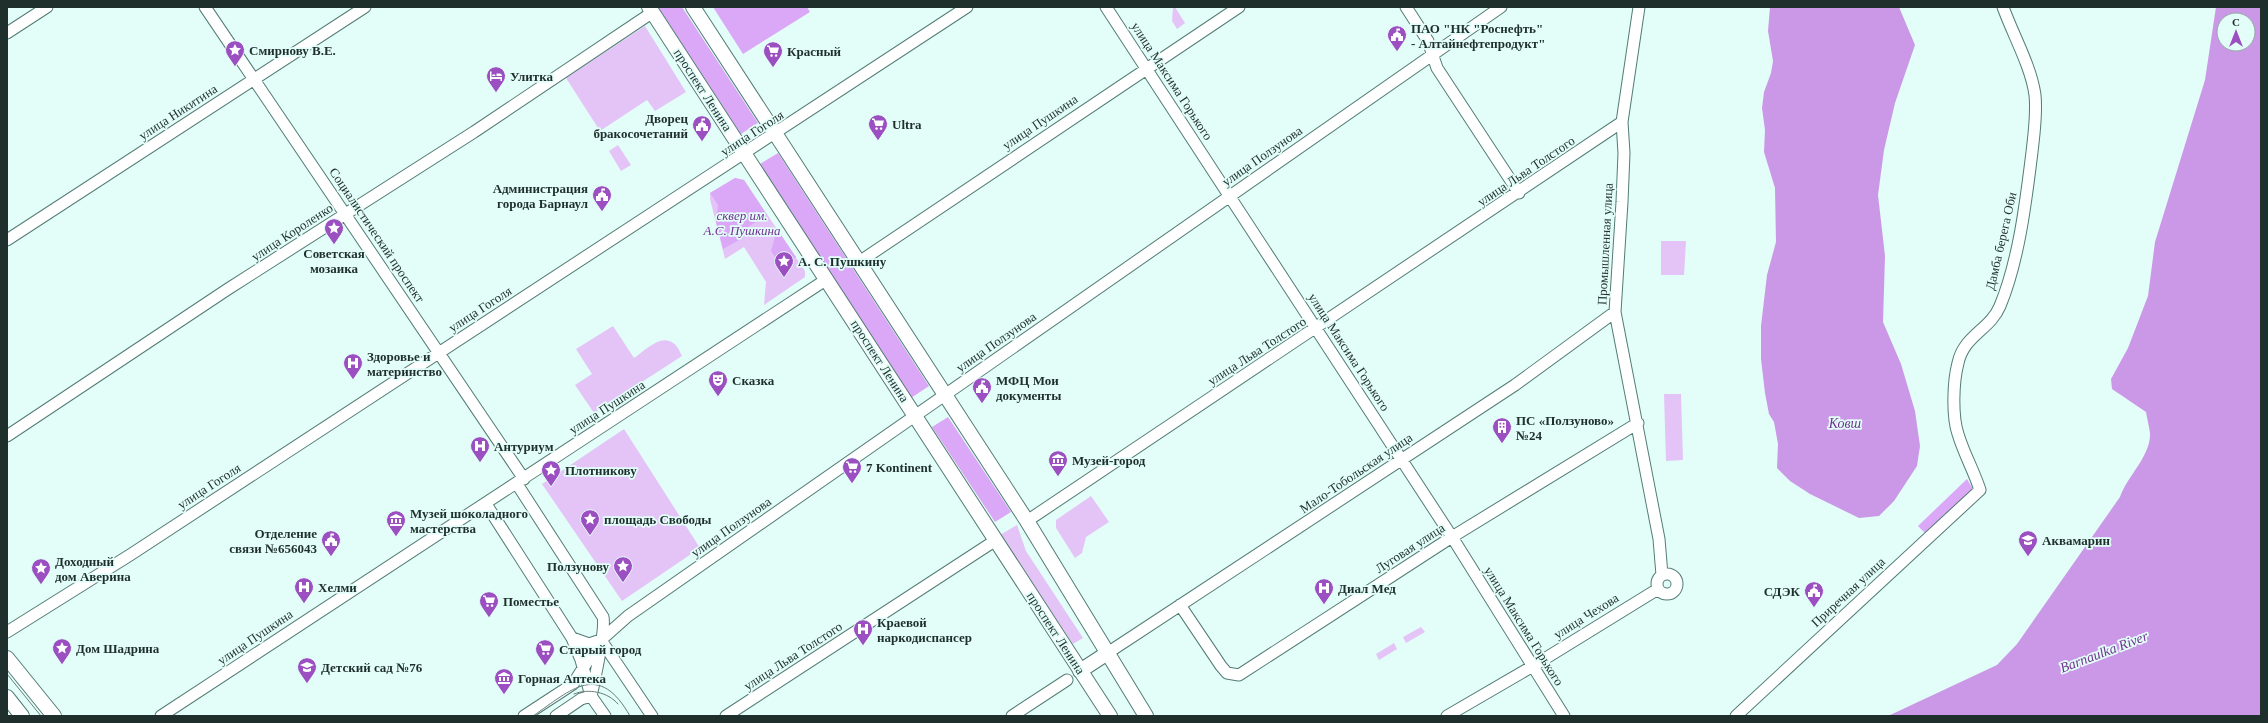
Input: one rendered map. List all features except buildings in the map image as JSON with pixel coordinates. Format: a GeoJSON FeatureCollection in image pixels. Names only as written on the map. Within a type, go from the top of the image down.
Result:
{"type":"FeatureCollection","features":[{"type":"Feature","properties":{"kind":"main road"},"geometry":{"type":"LineString","coordinates":[[693,7],[1027,521],[1109,652],[1146,716]]}},
{"type":"Feature","properties":{"kind":"main road","name":"проспект Ленина"},"geometry":{"type":"LineString","coordinates":[[651,10],[1110,716]]}},
{"type":"Feature","properties":{"kind":"main road"},"geometry":{"type":"LineString","coordinates":[[1080,670],[1109,652]]}},
{"type":"Feature","properties":{"kind":"main road"},"geometry":{"type":"LineString","coordinates":[[7,658],[54,716]]}},
{"type":"Feature","properties":{"kind":"main road"},"geometry":{"type":"LineString","coordinates":[[7,697],[22,716]]}},
{"type":"Feature","properties":{"kind":"street"},"geometry":{"type":"LineString","coordinates":[[7,33],[47,7]]}},
{"type":"Feature","properties":{"kind":"street","name":"Социалистический проспект"},"geometry":{"type":"LineString","coordinates":[[205,7],[440,352],[604,617],[605,632],[601,640],[590,700]]}},
{"type":"Feature","properties":{"kind":"street","name":"улица Никитина"},"geometry":{"type":"LineString","coordinates":[[7,240],[364,7]]}},
{"type":"Feature","properties":{"kind":"street","name":"улица Гоголя"},"geometry":{"type":"LineString","coordinates":[[7,632],[130,555],[776,134],[967,7]]}},
{"type":"Feature","properties":{"kind":"street","name":"улица Максима Горького"},"geometry":{"type":"LineString","coordinates":[[1106,7],[1317,328],[1452,537],[1564,716]]}},
{"type":"Feature","properties":{"kind":"street","name":"улица Пушкина"},"geometry":{"type":"LineString","coordinates":[[859,262],[1239,7]]}},
{"type":"Feature","properties":{"kind":"street"},"geometry":{"type":"LineString","coordinates":[[1406,7],[1428,41],[1437,68],[1519,193]]}},
{"type":"Feature","properties":{"kind":"street","name":"улица Ползунова"},"geometry":{"type":"LineString","coordinates":[[524,716],[573,684],[601,640],[628,616],[1501,7]]}},
{"type":"Feature","properties":{"kind":"street","name":"Промышленная улица"},"geometry":{"type":"LineString","coordinates":[[1639,7],[1622,122],[1624,153],[1615,312],[1638,423],[1659,539],[1662,575]]}},
{"type":"Feature","properties":{"kind":"street","name":"Дамба берега Оби"},"geometry":{"type":"LineString","coordinates":[[1980,490],[1957,433],[1954,419],[1958,363],[1963,348],[1972,336],[1983,328],[1993,317],[2000,307],[2006,288],[2027,196],[2036,109],[2031,79],[2003,7]]}},
{"type":"Feature","properties":{"kind":"street","name":"улица Короленко"},"geometry":{"type":"LineString","coordinates":[[7,436],[346,213],[474,132],[651,10]]}},
{"type":"Feature","properties":{"kind":"street","name":"улица Льва Толстого"},"geometry":{"type":"LineString","coordinates":[[1027,521],[1519,193],[1622,122]]}},
{"type":"Feature","properties":{"kind":"street","name":"улица Пушкина"},"geometry":{"type":"LineString","coordinates":[[160,716],[486,504],[827,279]]}},
{"type":"Feature","properties":{"kind":"street","name":"Мало-Тобольская улица"},"geometry":{"type":"LineString","coordinates":[[1109,652],[1515,385],[1615,312]]}},
{"type":"Feature","properties":{"kind":"street","name":"Луговая улица"},"geometry":{"type":"LineString","coordinates":[[1180,605],[1221,666],[1227,672],[1239,675],[1452,537],[1638,423]]}},
{"type":"Feature","properties":{"kind":"street","name":"Приречная улица"},"geometry":{"type":"LineString","coordinates":[[1736,716],[1980,490]]}},
{"type":"Feature","properties":{"kind":"street"},"geometry":{"type":"LineString","coordinates":[[486,504],[572,638],[583,668],[590,700],[605,716]]}},
{"type":"Feature","properties":{"kind":"street","name":"улица Льва Толстого"},"geometry":{"type":"LineString","coordinates":[[726,716],[996,540]]}},
{"type":"Feature","properties":{"kind":"street"},"geometry":{"type":"LineString","coordinates":[[1668,574],[1674,577],[1677,581],[1676,588],[1669,595],[1663,594],[1658,589],[1657,580],[1662,575],[1668,574]]}},
{"type":"Feature","properties":{"kind":"street","name":"улица Чехова"},"geometry":{"type":"LineString","coordinates":[[1447,716],[1533,666],[1658,589]]}},
{"type":"Feature","properties":{"kind":"street"},"geometry":{"type":"LineString","coordinates":[[572,638],[588,644],[601,640],[652,716]]}},
{"type":"Feature","properties":{"kind":"street"},"geometry":{"type":"LineString","coordinates":[[1012,716],[1067,680]]}},
{"type":"Feature","properties":{"kind":"street"},"geometry":{"type":"LineString","coordinates":[[556,716],[590,700]]}},
{"type":"Feature","properties":{"kind":"green space"},"geometry":{"type":"Polygon","coordinates":[[[658,7],[682,7],[758,123],[741,134],[658,7]]]}},
{"type":"Feature","properties":{"kind":"green space"},"geometry":{"type":"Polygon","coordinates":[[[713,7],[807,7],[810,12],[743,54],[713,7]]]}},
{"type":"Feature","properties":{"kind":"green space"},"geometry":{"type":"Polygon","coordinates":[[[1173,7],[1175,7],[1185,23],[1177,29],[1172,21],[1173,7]]]}},
{"type":"Feature","properties":{"kind":"green space"},"geometry":{"type":"Polygon","coordinates":[[[645,26],[686,92],[655,111],[647,100],[600,131],[566,78],[645,26]]]}},
{"type":"Feature","properties":{"kind":"green space"},"geometry":{"type":"Polygon","coordinates":[[[618,145],[631,165],[621,171],[609,151],[618,145]]]}},
{"type":"Feature","properties":{"kind":"green space"},"geometry":{"type":"Polygon","coordinates":[[[778,153],[929,386],[911,398],[760,164],[778,153]]]}},
{"type":"Feature","properties":{"kind":"green space","name":"сквер им. А.С. Пушкина"},"geometry":{"type":"Polygon","coordinates":[[[735,178],[744,180],[805,271],[805,277],[764,305],[766,282],[744,247],[725,259],[710,199],[710,193],[735,178]]]}},
{"type":"Feature","properties":{"kind":"green space"},"geometry":{"type":"Polygon","coordinates":[[[735,178],[744,180],[767,215],[740,232],[743,238],[723,249],[716,222],[718,205],[710,193],[735,178]]]}},
{"type":"Feature","properties":{"kind":"green space"},"geometry":{"type":"Polygon","coordinates":[[[777,229],[796,257],[782,268],[771,251],[777,229]]]}},
{"type":"Feature","properties":{"kind":"green space"},"geometry":{"type":"Polygon","coordinates":[[[1661,241],[1686,241],[1684,275],[1661,275],[1661,241]]]}},
{"type":"Feature","properties":{"kind":"green space"},"geometry":{"type":"Polygon","coordinates":[[[613,326],[634,358],[652,344],[663,340],[674,344],[682,356],[594,413],[575,385],[592,374],[576,349],[613,326]]]}},
{"type":"Feature","properties":{"kind":"green space"},"geometry":{"type":"Polygon","coordinates":[[[1664,394],[1681,394],[1683,460],[1666,461],[1664,394]]]}},
{"type":"Feature","properties":{"kind":"green space"},"geometry":{"type":"Polygon","coordinates":[[[948,417],[1011,512],[995,522],[932,427],[948,417]]]}},
{"type":"Feature","properties":{"kind":"green space"},"geometry":{"type":"Polygon","coordinates":[[[624,429],[700,548],[622,601],[542,484],[624,429]]]}},
{"type":"Feature","properties":{"kind":"green space"},"geometry":{"type":"Polygon","coordinates":[[[1967,479],[1973,489],[1926,534],[1918,526],[1967,479]]]}},
{"type":"Feature","properties":{"kind":"green space"},"geometry":{"type":"Polygon","coordinates":[[[1091,496],[1109,522],[1086,537],[1082,553],[1075,558],[1056,528],[1056,520],[1091,496]]]}},
{"type":"Feature","properties":{"kind":"green space"},"geometry":{"type":"Polygon","coordinates":[[[1017,525],[1026,551],[1083,638],[1073,644],[1000,535],[1017,525]]]}},
{"type":"Feature","properties":{"kind":"green space"},"geometry":{"type":"Polygon","coordinates":[[[1421,627],[1425,632],[1406,643],[1403,637],[1421,627]]]}},
{"type":"Feature","properties":{"kind":"green space"},"geometry":{"type":"Polygon","coordinates":[[[1394,643],[1397,649],[1379,660],[1376,654],[1394,643]]]}},
{"type":"Feature","properties":{"kind":"water","name":"Ковш"},"geometry":{"type":"Polygon","coordinates":[[[1770,7],[1899,7],[1915,45],[1895,103],[1884,150],[1878,195],[1885,256],[1883,322],[1901,364],[1915,411],[1920,446],[1917,466],[1894,501],[1879,516],[1859,518],[1810,494],[1790,481],[1777,468],[1778,444],[1774,422],[1769,414],[1761,359],[1761,326],[1767,275],[1776,242],[1775,188],[1764,152],[1765,130],[1762,108],[1764,92],[1771,73],[1773,61],[1768,31],[1770,7]]]}},
{"type":"Feature","properties":{"kind":"water","name":"Barnaulka River"},"geometry":{"type":"Polygon","coordinates":[[[2216,7],[2261,7],[2261,716],[1888,716],[1997,665],[2017,644],[2120,497],[2123,489],[2143,458],[2147,450],[2150,433],[2146,412],[2112,389],[2111,379],[2128,348],[2148,296],[2155,242],[2205,80],[2216,7]]]}},
{"type":"Feature","properties":{"kind":"tram line"},"geometry":{"type":"LineString","coordinates":[[7,674],[41,716]]}},
{"type":"Feature","properties":{"kind":"tram line"},"geometry":{"type":"LineString","coordinates":[[533,716],[560,697],[584,685],[596,685],[607,689],[619,699],[630,716]]}},
{"type":"Feature","properties":{"kind":"tram line"},"geometry":{"type":"LineString","coordinates":[[574,694],[585,691],[598,692],[609,697],[618,704]]}},
{"type":"Feature","properties":{"kind":"place","name":"ПАО \"НК \"Роснефть\" - Алтайнефтепродукт\""},"geometry":{"type":"Point","coordinates":[1397,52]}},
{"type":"Feature","properties":{"kind":"place","name":"Смирнову В.Е."},"geometry":{"type":"Point","coordinates":[235,67]}},
{"type":"Feature","properties":{"kind":"place","name":"Красный"},"geometry":{"type":"Point","coordinates":[773,68]}},
{"type":"Feature","properties":{"kind":"place","name":"Улитка"},"geometry":{"type":"Point","coordinates":[496,93]}},
{"type":"Feature","properties":{"kind":"place","name":"Ultra"},"geometry":{"type":"Point","coordinates":[878,141]}},
{"type":"Feature","properties":{"kind":"place","name":"Дворец бракосочетаний"},"geometry":{"type":"Point","coordinates":[702,142]}},
{"type":"Feature","properties":{"kind":"place","name":"Администрация города Барнаул"},"geometry":{"type":"Point","coordinates":[602,212]}},
{"type":"Feature","properties":{"kind":"place","name":"Советская мозаика"},"geometry":{"type":"Point","coordinates":[334,245]}},
{"type":"Feature","properties":{"kind":"place","name":"А. С. Пушкину"},"geometry":{"type":"Point","coordinates":[784,278]}},
{"type":"Feature","properties":{"kind":"place","name":"Здоровье и материнство"},"geometry":{"type":"Point","coordinates":[353,380]}},
{"type":"Feature","properties":{"kind":"place","name":"Сказка"},"geometry":{"type":"Point","coordinates":[718,397]}},
{"type":"Feature","properties":{"kind":"place","name":"МФЦ Мои документы"},"geometry":{"type":"Point","coordinates":[982,404]}},
{"type":"Feature","properties":{"kind":"place","name":"ПС «Ползуново» №24"},"geometry":{"type":"Point","coordinates":[1502,444]}},
{"type":"Feature","properties":{"kind":"place","name":"Антуриум"},"geometry":{"type":"Point","coordinates":[480,463]}},
{"type":"Feature","properties":{"kind":"place","name":"Музей-город"},"geometry":{"type":"Point","coordinates":[1058,477]}},
{"type":"Feature","properties":{"kind":"place","name":"7 Kontinent"},"geometry":{"type":"Point","coordinates":[852,484]}},
{"type":"Feature","properties":{"kind":"place","name":"Плотникову"},"geometry":{"type":"Point","coordinates":[551,487]}},
{"type":"Feature","properties":{"kind":"place","name":"площадь Свободы"},"geometry":{"type":"Point","coordinates":[590,536]}},
{"type":"Feature","properties":{"kind":"place","name":"Музей шоколадного мастерства"},"geometry":{"type":"Point","coordinates":[396,537]}},
{"type":"Feature","properties":{"kind":"place","name":"Отделение связи №656043"},"geometry":{"type":"Point","coordinates":[331,557]}},
{"type":"Feature","properties":{"kind":"place","name":"Аквамарин"},"geometry":{"type":"Point","coordinates":[2028,557]}},
{"type":"Feature","properties":{"kind":"place","name":"Ползунову"},"geometry":{"type":"Point","coordinates":[623,583]}},
{"type":"Feature","properties":{"kind":"place","name":"Доходный дом Аверина"},"geometry":{"type":"Point","coordinates":[41,585]}},
{"type":"Feature","properties":{"kind":"place","name":"Хелми"},"geometry":{"type":"Point","coordinates":[304,604]}},
{"type":"Feature","properties":{"kind":"place","name":"Диал Мед"},"geometry":{"type":"Point","coordinates":[1324,605]}},
{"type":"Feature","properties":{"kind":"place","name":"СДЭК"},"geometry":{"type":"Point","coordinates":[1814,608]}},
{"type":"Feature","properties":{"kind":"place","name":"Поместье"},"geometry":{"type":"Point","coordinates":[489,618]}},
{"type":"Feature","properties":{"kind":"place","name":"Краевой наркодиспансер"},"geometry":{"type":"Point","coordinates":[863,646]}},
{"type":"Feature","properties":{"kind":"place","name":"Дом Шадрина"},"geometry":{"type":"Point","coordinates":[62,665]}},
{"type":"Feature","properties":{"kind":"place","name":"Старый город"},"geometry":{"type":"Point","coordinates":[545,666]}},
{"type":"Feature","properties":{"kind":"place","name":"Детский сад №76"},"geometry":{"type":"Point","coordinates":[307,684]}},
{"type":"Feature","properties":{"kind":"place","name":"Горная Аптека"},"geometry":{"type":"Point","coordinates":[504,695]}}]}
